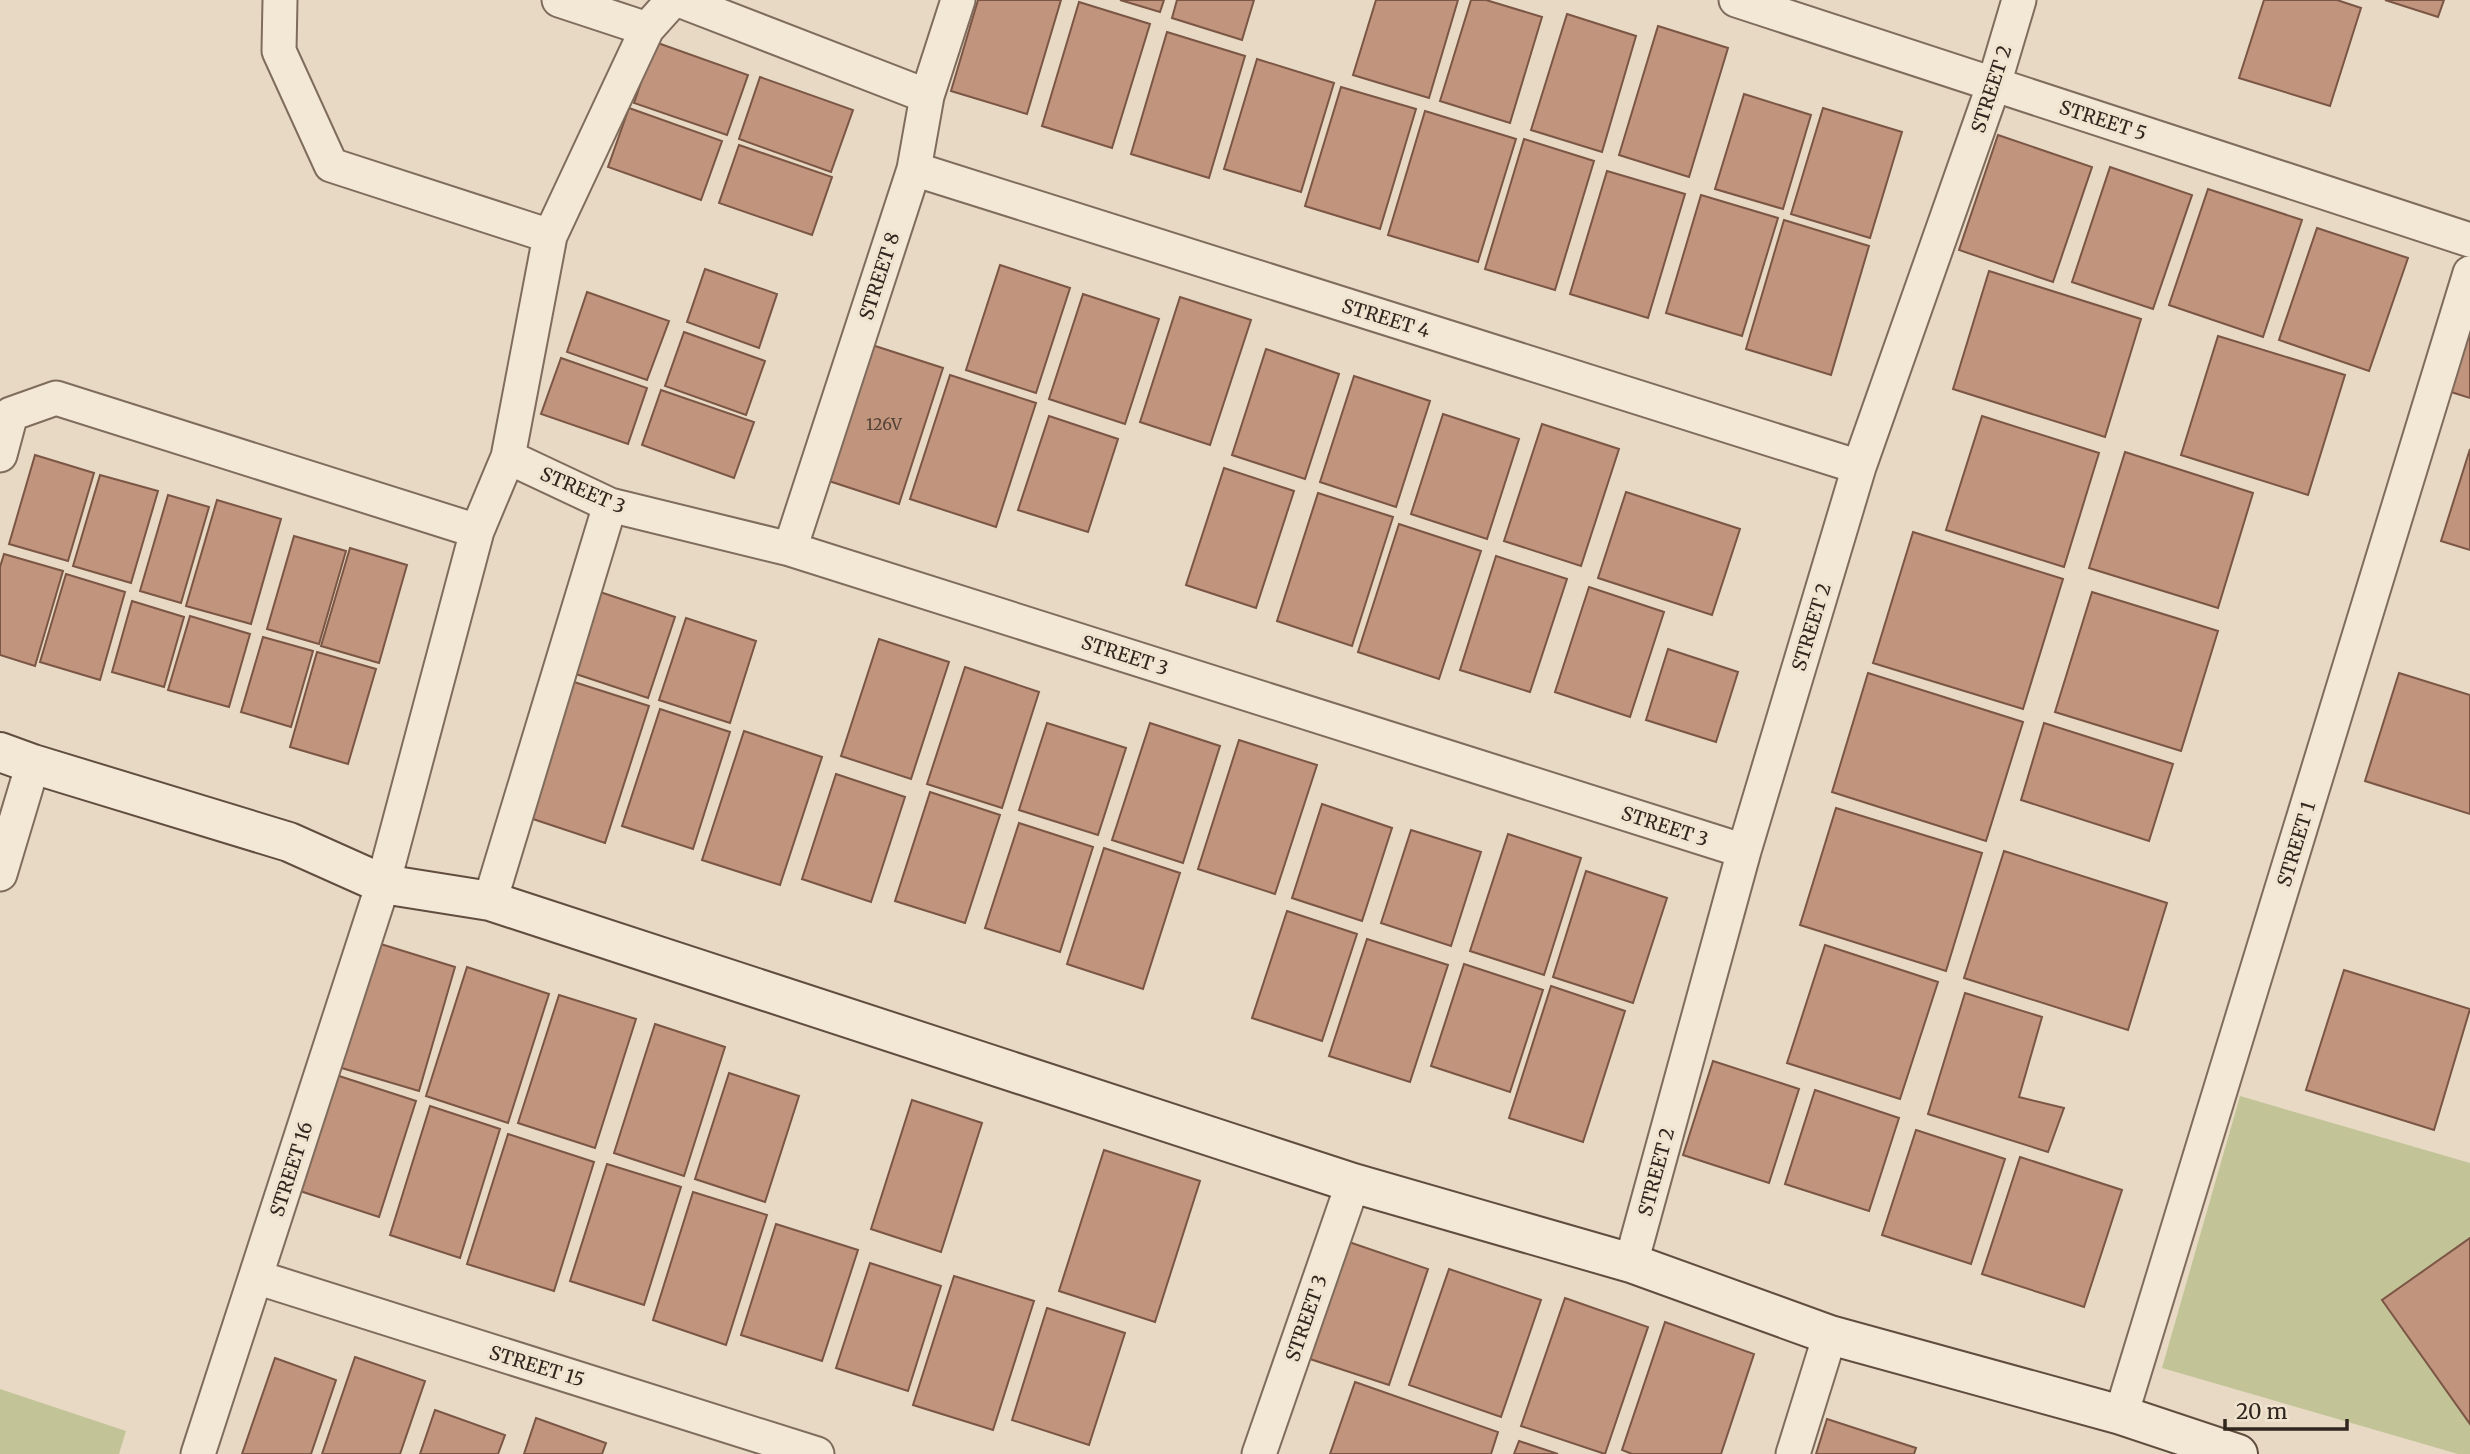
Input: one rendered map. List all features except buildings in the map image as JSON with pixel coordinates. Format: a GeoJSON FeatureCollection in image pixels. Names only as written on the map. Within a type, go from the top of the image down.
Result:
{"type":"FeatureCollection","features":[{"type":"Feature","properties":{"kind":"street"},"geometry":{"type":"LineString","coordinates":[[280,0],[279,51],[331,165],[550,236]]}},
{"type":"Feature","properties":{"kind":"street"},"geometry":{"type":"LineString","coordinates":[[559,0],[647,29]]}},
{"type":"Feature","properties":{"kind":"street","name":"STREET 16"},"geometry":{"type":"LineString","coordinates":[[198,1454],[383,884],[477,531],[508,457],[550,236],[647,29],[673,0]]}},
{"type":"Feature","properties":{"kind":"street"},"geometry":{"type":"LineString","coordinates":[[680,0],[927,96]]}},
{"type":"Feature","properties":{"kind":"street","name":"STREET 8"},"geometry":{"type":"LineString","coordinates":[[790,549],[914,169],[927,96],[958,0]]}},
{"type":"Feature","properties":{"kind":"street","name":"STREET 5"},"geometry":{"type":"LineString","coordinates":[[1736,0],[2470,240]]}},
{"type":"Feature","properties":{"kind":"street","name":"STREET 2"},"geometry":{"type":"LineString","coordinates":[[1631,1263],[1744,851],[1859,467],[1994,84],[2019,0]]}},
{"type":"Feature","properties":{"kind":"street","name":"STREET 4"},"geometry":{"type":"LineString","coordinates":[[914,169],[1859,467]]}},
{"type":"Feature","properties":{"kind":"street","name":"STREET 1"},"geometry":{"type":"LineString","coordinates":[[2121,1415],[2470,273]]}},
{"type":"Feature","properties":{"kind":"street"},"geometry":{"type":"LineString","coordinates":[[0,455],[6,412],[56,398],[477,531]]}},
{"type":"Feature","properties":{"kind":"street","name":"STREET 3"},"geometry":{"type":"LineString","coordinates":[[508,457],[610,505],[790,549],[1744,851]]}},
{"type":"Feature","properties":{"kind":"street"},"geometry":{"type":"LineString","coordinates":[[490,901],[610,505]]}},
{"type":"Feature","properties":{"kind":"street"},"geometry":{"type":"LineString","coordinates":[[0,874],[16,758],[289,842],[383,884],[490,901],[1353,1183],[1631,1263],[1830,1335],[2121,1415],[2238,1454]]}},
{"type":"Feature","properties":{"kind":"street","name":"STREET 3"},"geometry":{"type":"LineString","coordinates":[[1259,1454],[1353,1183]]}},
{"type":"Feature","properties":{"kind":"street","name":"STREET 15"},"geometry":{"type":"LineString","coordinates":[[256,1277],[817,1454]]}},
{"type":"Feature","properties":{"kind":"street"},"geometry":{"type":"LineString","coordinates":[[1793,1454],[1830,1335]]}},
{"type":"Feature","properties":{"kind":"green space"},"geometry":{"type":"Polygon","coordinates":[[[2240,1096],[2470,1163],[2470,1454],[2458,1454],[2162,1368],[2240,1096]]]}},
{"type":"Feature","properties":{"kind":"green space"},"geometry":{"type":"Polygon","coordinates":[[[0,1389],[126,1431],[119,1454],[0,1454],[0,1389]]]}}]}
